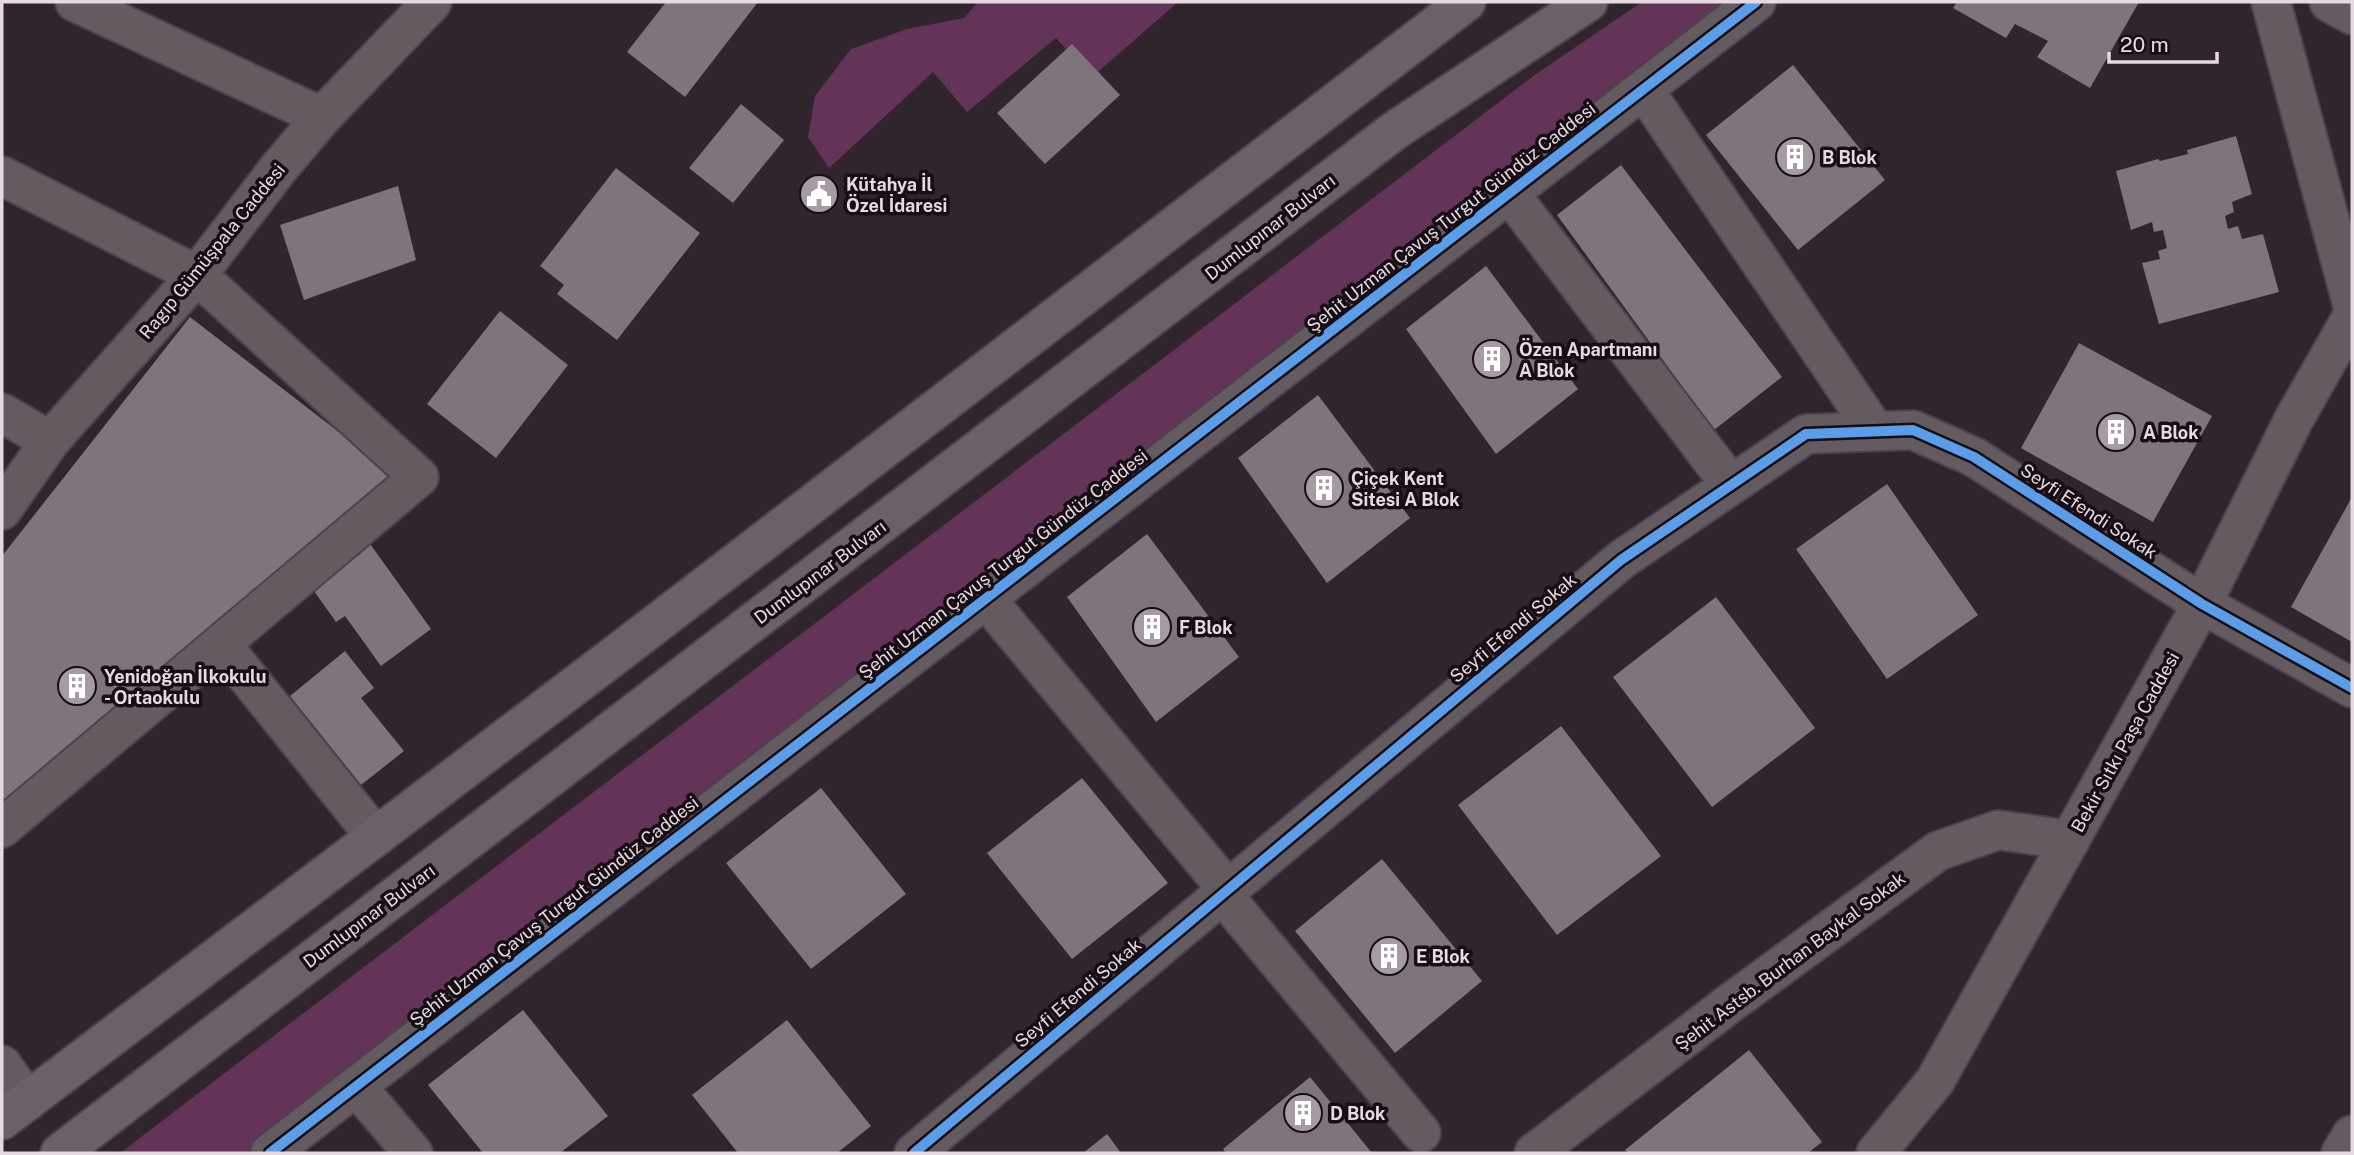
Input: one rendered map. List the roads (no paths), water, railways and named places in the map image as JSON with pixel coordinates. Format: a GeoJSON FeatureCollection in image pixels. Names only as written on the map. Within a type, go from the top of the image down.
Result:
{"type":"FeatureCollection","features":[{"type":"Feature","properties":{"kind":"main road"},"geometry":{"type":"LineString","coordinates":[[15,1111],[1466,2]]}},
{"type":"Feature","properties":{"kind":"main road","name":"Dumlupınar Bulvarı"},"geometry":{"type":"LineString","coordinates":[[60,1153],[1394,131],[1588,2]]}},
{"type":"Feature","properties":{"kind":"street"},"geometry":{"type":"LineString","coordinates":[[75,2],[322,117]]}},
{"type":"Feature","properties":{"kind":"street","name":"Ragıp Gümüşpala Caddesi"},"geometry":{"type":"LineString","coordinates":[[2,510],[50,442],[197,275],[278,169],[322,117],[432,2]]}},
{"type":"Feature","properties":{"kind":"street","name":"Şehit Uzman Çavuş Turgut Gündüz Caddesi"},"geometry":{"type":"LineString","coordinates":[[270,1153],[1756,2]]}},
{"type":"Feature","properties":{"kind":"street"},"geometry":{"type":"LineString","coordinates":[[2271,2],[2352,303]]}},
{"type":"Feature","properties":{"kind":"street"},"geometry":{"type":"LineString","coordinates":[[2329,2],[2352,15]]}},
{"type":"Feature","properties":{"kind":"street"},"geometry":{"type":"LineString","coordinates":[[1644,90],[1875,431]]}},
{"type":"Feature","properties":{"kind":"street"},"geometry":{"type":"LineString","coordinates":[[2,176],[197,275],[419,478],[2,828]]}},
{"type":"Feature","properties":{"kind":"street"},"geometry":{"type":"LineString","coordinates":[[1510,194],[1731,485]]}},
{"type":"Feature","properties":{"kind":"street","name":"Bekir Sıtkı Paşa Caddesi"},"geometry":{"type":"LineString","coordinates":[[1876,1153],[1935,1081],[2202,604],[2294,419],[2352,317]]}},
{"type":"Feature","properties":{"kind":"street"},"geometry":{"type":"LineString","coordinates":[[2,413],[50,442]]}},
{"type":"Feature","properties":{"kind":"street","name":"Seyfi Efendi Sokak"},"geometry":{"type":"LineString","coordinates":[[914,1153],[1621,560],[1806,434],[1913,430],[1974,457],[2202,604],[2352,688]]}},
{"type":"Feature","properties":{"kind":"street"},"geometry":{"type":"LineString","coordinates":[[986,599],[1421,1133]]}},
{"type":"Feature","properties":{"kind":"street"},"geometry":{"type":"LineString","coordinates":[[220,644],[376,837]]}},
{"type":"Feature","properties":{"kind":"street","name":"Şehit Astsb. Burhan Baykal Sokak"},"geometry":{"type":"LineString","coordinates":[[1534,1153],[1729,1004],[1938,851],[1998,830],[2070,840]]}},
{"type":"Feature","properties":{"kind":"street"},"geometry":{"type":"LineString","coordinates":[[2,1065],[15,1111]]}},
{"type":"Feature","properties":{"kind":"street"},"geometry":{"type":"LineString","coordinates":[[356,1086],[413,1153]]}},
{"type":"Feature","properties":{"kind":"street"},"geometry":{"type":"LineString","coordinates":[[2341,1153],[2352,1135]]}},
{"type":"Feature","properties":{"kind":"place","name":"B Blok"},"geometry":{"type":"Point","coordinates":[1795,157]}},
{"type":"Feature","properties":{"kind":"place","name":"Kütahya İl Özel İdaresi"},"geometry":{"type":"Point","coordinates":[819,194]}},
{"type":"Feature","properties":{"kind":"place","name":"Özen Apartmanı A Blok"},"geometry":{"type":"Point","coordinates":[1492,359]}},
{"type":"Feature","properties":{"kind":"place","name":"A Blok"},"geometry":{"type":"Point","coordinates":[2116,432]}},
{"type":"Feature","properties":{"kind":"place","name":"Çiçek Kent Sitesi A Blok"},"geometry":{"type":"Point","coordinates":[1324,488]}},
{"type":"Feature","properties":{"kind":"place","name":"F Blok"},"geometry":{"type":"Point","coordinates":[1152,627]}},
{"type":"Feature","properties":{"kind":"place","name":"Yenidoğan İlkokulu - Ortaokulu"},"geometry":{"type":"Point","coordinates":[77,686]}},
{"type":"Feature","properties":{"kind":"place","name":"E Blok"},"geometry":{"type":"Point","coordinates":[1389,956]}},
{"type":"Feature","properties":{"kind":"place","name":"D Blok"},"geometry":{"type":"Point","coordinates":[1303,1113]}}]}
